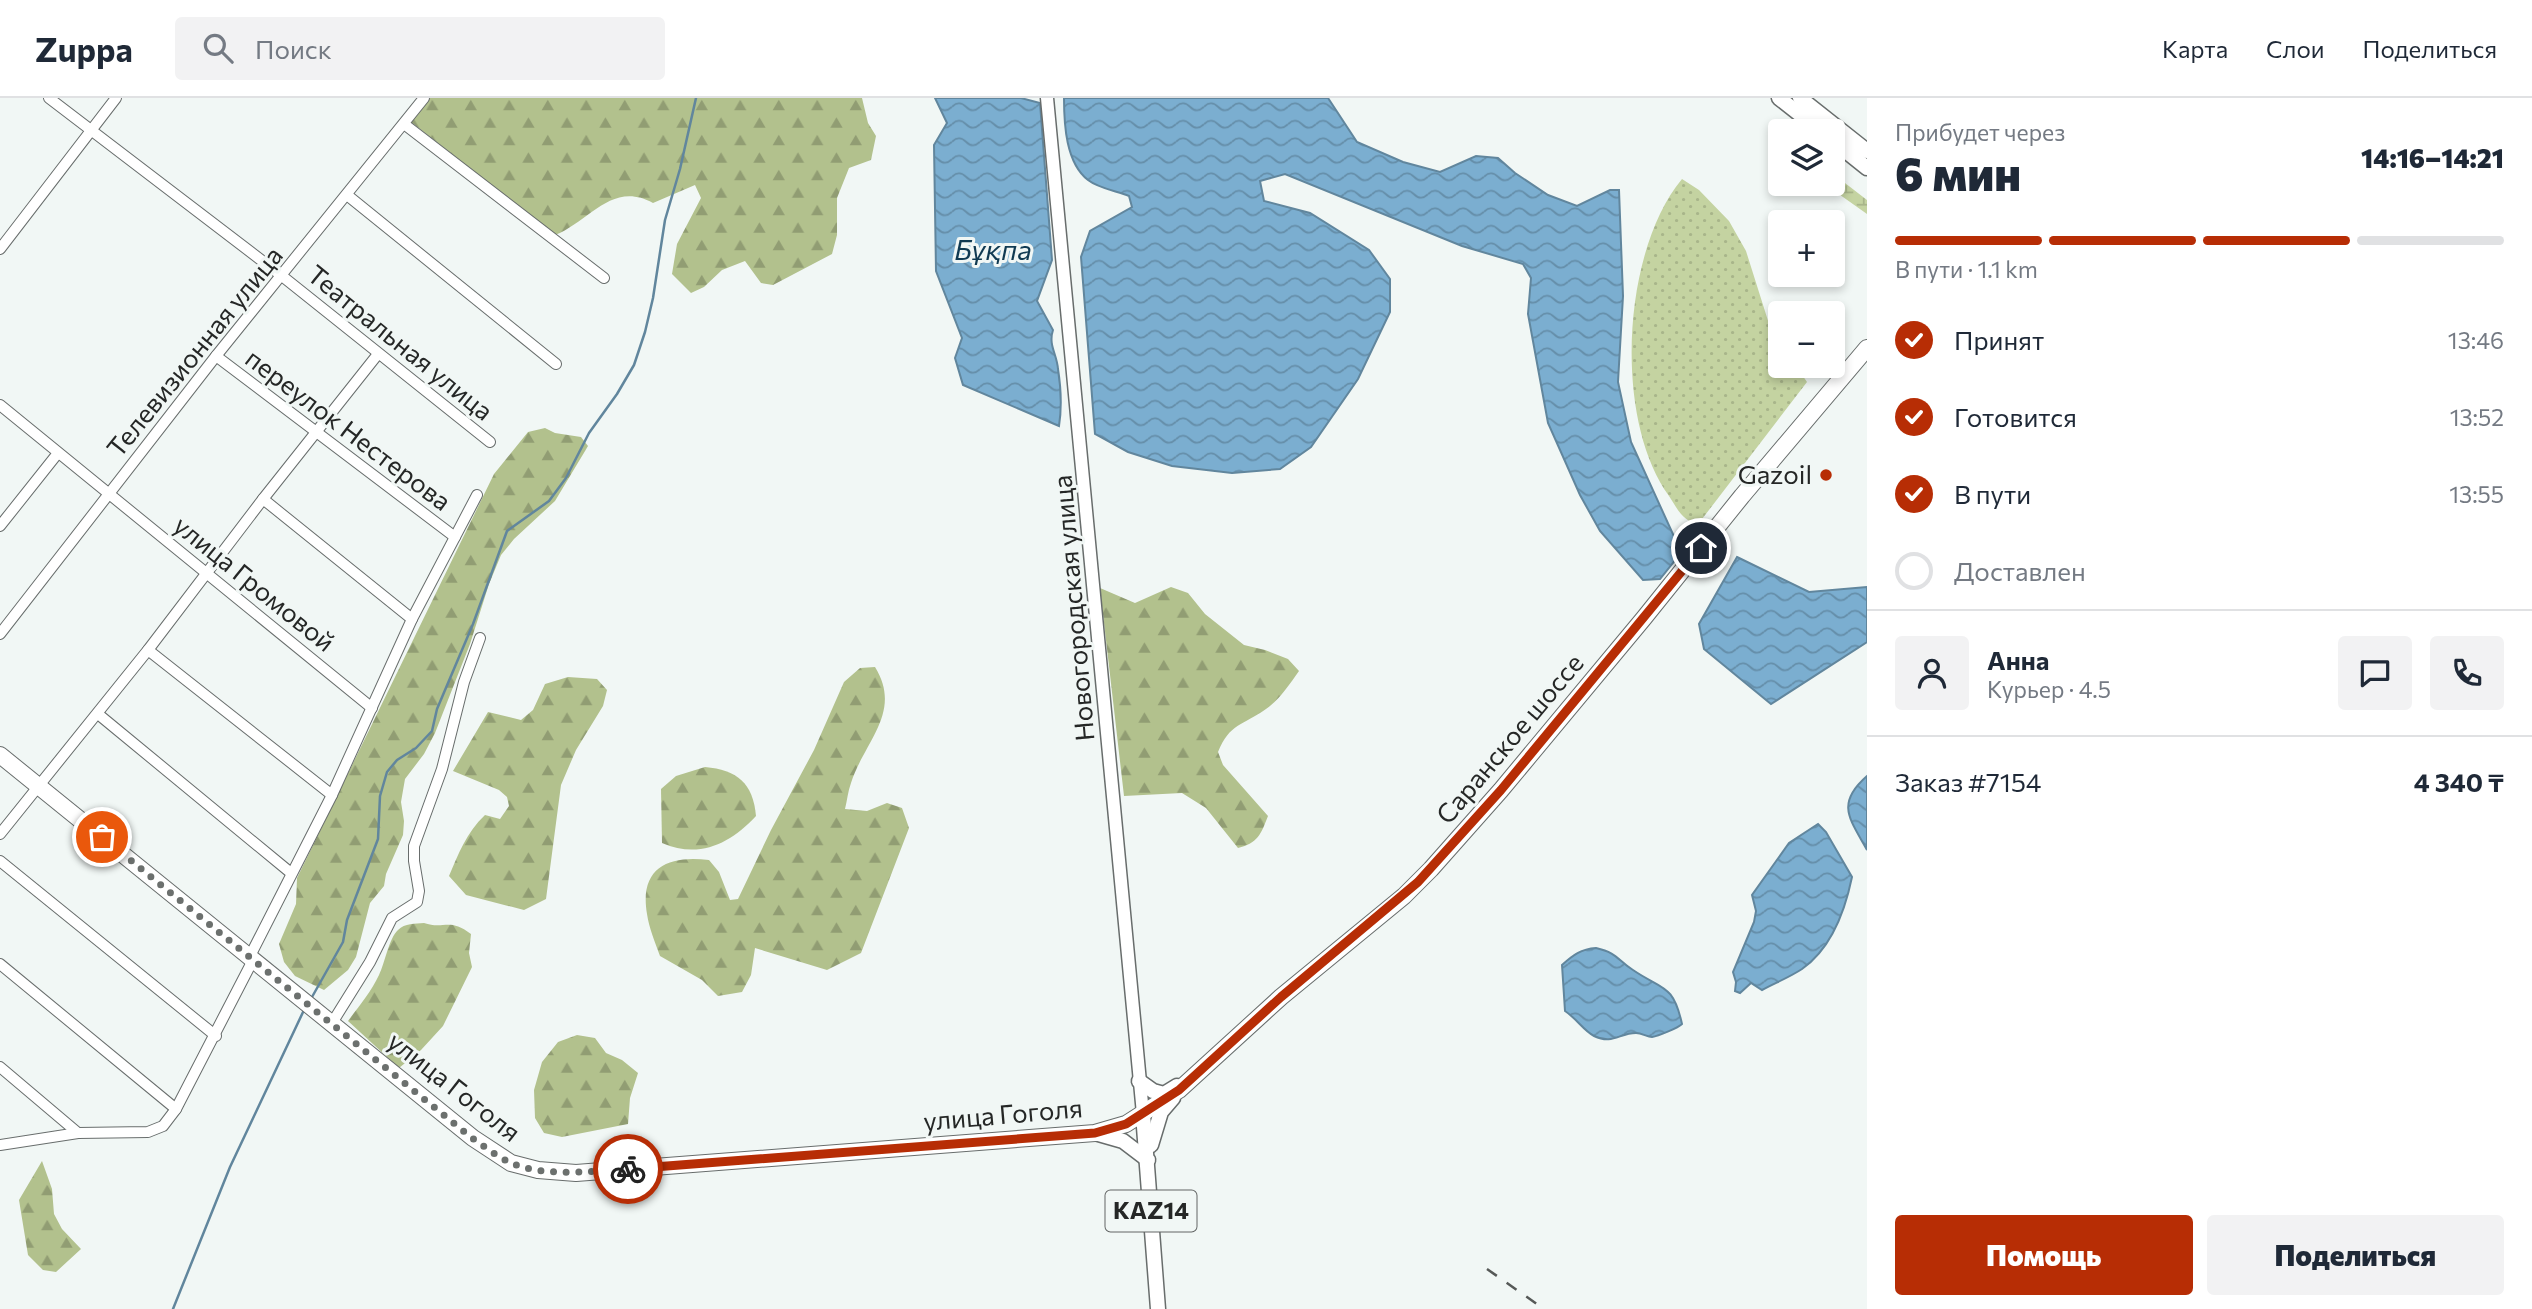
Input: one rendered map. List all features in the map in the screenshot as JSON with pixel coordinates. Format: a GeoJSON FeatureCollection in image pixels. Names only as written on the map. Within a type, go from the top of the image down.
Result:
{"type":"FeatureCollection","features":[{"type":"Feature","properties":{"kind":"highway","name":"Саранское шоссе"},"geometry":{"type":"LineString","coordinates":[[1143,1114],[1185,1085],[1281,997],[1432,869],[1867,348]]}},
{"type":"Feature","properties":{"kind":"highway","name":"улица Гоголя"},"geometry":{"type":"LineString","coordinates":[[0,755],[472,1138],[511,1163],[538,1170],[576,1173],[1095,1133],[1126,1124],[1143,1114]]}},
{"type":"Feature","properties":{"kind":"main road"},"geometry":{"type":"LineString","coordinates":[[1779,98],[1806,119]]}},
{"type":"Feature","properties":{"kind":"main road"},"geometry":{"type":"LineString","coordinates":[[1800,98],[1867,151]]}},
{"type":"Feature","properties":{"kind":"main road"},"geometry":{"type":"LineString","coordinates":[[1845,150],[1867,168]]}},
{"type":"Feature","properties":{"kind":"main road"},"geometry":{"type":"LineString","coordinates":[[1139,1081],[1153,1091],[1164,1094],[1185,1085]]}},
{"type":"Feature","properties":{"kind":"main road"},"geometry":{"type":"LineString","coordinates":[[1095,1133],[1123,1141],[1148,1160],[1154,1128],[1161,1112],[1185,1085]]}},
{"type":"Feature","properties":{"kind":"main road","name":"KAZ14"},"geometry":{"type":"LineString","coordinates":[[1143,1114],[1158,1309]]}},
{"type":"Feature","properties":{"kind":"street","name":"Театральная улица"},"geometry":{"type":"LineString","coordinates":[[50,98],[282,276],[490,442]]}},
{"type":"Feature","properties":{"kind":"street"},"geometry":{"type":"LineString","coordinates":[[0,248],[116,98]]}},
{"type":"Feature","properties":{"kind":"street","name":"Телевизионная улица"},"geometry":{"type":"LineString","coordinates":[[0,634],[216,356],[424,98]]}},
{"type":"Feature","properties":{"kind":"street","name":"Новогородская улица"},"geometry":{"type":"LineString","coordinates":[[1047,98],[1143,1114]]}},
{"type":"Feature","properties":{"kind":"street"},"geometry":{"type":"LineString","coordinates":[[404,124],[604,278]]}},
{"type":"Feature","properties":{"kind":"street"},"geometry":{"type":"LineString","coordinates":[[347,195],[556,364]]}},
{"type":"Feature","properties":{"kind":"street"},"geometry":{"type":"LineString","coordinates":[[0,834],[98,714],[378,354]]}},
{"type":"Feature","properties":{"kind":"street","name":"переулок Нестерова"},"geometry":{"type":"LineString","coordinates":[[216,356],[455,537]]}},
{"type":"Feature","properties":{"kind":"street","name":"улица Громовой"},"geometry":{"type":"LineString","coordinates":[[0,405],[372,708]]}},
{"type":"Feature","properties":{"kind":"street"},"geometry":{"type":"LineString","coordinates":[[0,526],[58,453]]}},
{"type":"Feature","properties":{"kind":"street"},"geometry":{"type":"LineString","coordinates":[[0,1145],[78,1133],[148,1132],[163,1126],[176,1109],[216,1036],[291,873],[332,795],[412,619],[477,495]]}},
{"type":"Feature","properties":{"kind":"street"},"geometry":{"type":"LineString","coordinates":[[263,499],[412,619]]}},
{"type":"Feature","properties":{"kind":"street"},"geometry":{"type":"LineString","coordinates":[[332,1023],[370,962],[392,918],[418,902],[414,846],[442,769],[464,682],[480,638]]}},
{"type":"Feature","properties":{"kind":"street"},"geometry":{"type":"LineString","coordinates":[[148,650],[332,795]]}},
{"type":"Feature","properties":{"kind":"street"},"geometry":{"type":"LineString","coordinates":[[98,714],[291,873]]}},
{"type":"Feature","properties":{"kind":"street"},"geometry":{"type":"LineString","coordinates":[[0,861],[216,1036]]}},
{"type":"Feature","properties":{"kind":"street"},"geometry":{"type":"LineString","coordinates":[[0,964],[176,1109]]}},
{"type":"Feature","properties":{"kind":"street"},"geometry":{"type":"LineString","coordinates":[[0,1067],[78,1133]]}},
{"type":"Feature","properties":{"kind":"green space"},"geometry":{"type":"Polygon","coordinates":[[[430,98],[862,98],[868,123],[876,136],[871,160],[849,168],[837,198],[837,235],[832,254],[773,285],[761,283],[745,261],[722,270],[704,287],[691,293],[672,274],[677,244],[701,198],[695,185],[653,203],[638,197],[625,196],[613,200],[555,235],[411,122],[430,98]]]}},
{"type":"Feature","properties":{"kind":"green space"},"geometry":{"type":"Polygon","coordinates":[[[1682,179],[1699,190],[1729,221],[1746,251],[1768,321],[1768,378],[1804,378],[1807,382],[1699,523],[1681,514],[1651,463],[1639,424],[1633,381],[1632,336],[1637,291],[1647,248],[1662,210],[1682,179]]]}},
{"type":"Feature","properties":{"kind":"green space"},"geometry":{"type":"Polygon","coordinates":[[[1845,183],[1867,200],[1867,214],[1842,196],[1845,196],[1845,183]]]}},
{"type":"Feature","properties":{"kind":"green space"},"geometry":{"type":"Polygon","coordinates":[[[545,428],[555,433],[581,437],[588,446],[555,501],[514,539],[501,555],[435,733],[424,754],[405,779],[401,802],[403,835],[386,874],[384,886],[370,903],[356,957],[348,970],[324,990],[295,976],[284,962],[279,944],[296,904],[297,878],[494,474],[528,432],[545,428]]]}},
{"type":"Feature","properties":{"kind":"green space"},"geometry":{"type":"Polygon","coordinates":[[[1171,587],[1188,593],[1205,614],[1244,645],[1288,659],[1299,671],[1271,705],[1227,735],[1218,752],[1223,765],[1268,816],[1258,837],[1238,848],[1206,808],[1182,793],[1124,796],[1100,588],[1135,603],[1171,587]]]}},
{"type":"Feature","properties":{"kind":"green space"},"geometry":{"type":"Polygon","coordinates":[[[875,667],[883,683],[883,713],[851,783],[845,809],[867,811],[887,803],[902,808],[909,828],[861,953],[827,970],[755,948],[751,975],[742,992],[718,996],[702,980],[660,956],[647,914],[648,885],[653,875],[670,862],[709,860],[719,872],[730,900],[738,899],[814,750],[844,682],[860,668],[875,667]]]}},
{"type":"Feature","properties":{"kind":"green space"},"geometry":{"type":"Polygon","coordinates":[[[568,677],[597,679],[607,690],[603,706],[576,750],[561,785],[546,899],[524,910],[466,895],[449,876],[460,851],[485,815],[500,819],[509,806],[507,797],[499,790],[453,771],[488,712],[521,720],[533,710],[545,684],[568,677]]]}},
{"type":"Feature","properties":{"kind":"green space"},"geometry":{"type":"Polygon","coordinates":[[[705,767],[726,771],[741,780],[751,795],[756,816],[736,834],[713,846],[689,849],[662,843],[661,789],[676,776],[705,767]]]}},
{"type":"Feature","properties":{"kind":"green space"},"geometry":{"type":"Polygon","coordinates":[[[410,924],[457,926],[471,934],[469,953],[472,967],[443,1026],[421,1050],[399,1068],[348,1021],[376,981],[398,930],[410,924]]]}},
{"type":"Feature","properties":{"kind":"green space"},"geometry":{"type":"Polygon","coordinates":[[[577,1035],[595,1038],[606,1053],[622,1060],[638,1073],[630,1098],[628,1124],[562,1137],[544,1133],[535,1118],[534,1090],[542,1062],[558,1042],[577,1035]]]}},
{"type":"Feature","properties":{"kind":"green space"},"geometry":{"type":"Polygon","coordinates":[[[42,1161],[52,1189],[54,1214],[62,1229],[81,1249],[56,1272],[43,1270],[28,1255],[19,1200],[42,1161]]]}},
{"type":"Feature","properties":{"kind":"water","name":"Бұқпа"},"geometry":{"type":"Polygon","coordinates":[[[935,98],[1021,98],[1040,103],[1052,260],[1037,301],[1053,330],[1052,345],[1060,390],[1059,426],[963,385],[955,358],[962,338],[936,271],[934,145],[947,123],[935,98]]]}},
{"type":"Feature","properties":{"kind":"water"},"geometry":{"type":"Polygon","coordinates":[[[1064,98],[1328,98],[1357,142],[1403,162],[1440,172],[1476,156],[1498,158],[1548,195],[1577,206],[1610,190],[1619,190],[1623,296],[1618,382],[1631,442],[1677,543],[1676,559],[1660,579],[1643,580],[1600,531],[1580,495],[1548,423],[1528,314],[1531,278],[1523,264],[1462,246],[1285,174],[1260,181],[1264,201],[1310,213],[1369,250],[1390,279],[1390,312],[1358,379],[1311,447],[1280,469],[1232,473],[1172,466],[1128,452],[1095,434],[1081,257],[1090,231],[1132,207],[1129,196],[1092,183],[1075,164],[1066,131],[1064,98]]]}},
{"type":"Feature","properties":{"kind":"water"},"geometry":{"type":"Polygon","coordinates":[[[1737,557],[1809,592],[1867,587],[1867,642],[1771,704],[1704,649],[1699,624],[1737,557]]]}},
{"type":"Feature","properties":{"kind":"water"},"geometry":{"type":"Polygon","coordinates":[[[1867,776],[1867,850],[1851,820],[1848,804],[1857,786],[1867,776]]]}},
{"type":"Feature","properties":{"kind":"water"},"geometry":{"type":"Polygon","coordinates":[[[1818,824],[1826,832],[1852,877],[1836,928],[1821,951],[1797,972],[1762,990],[1751,983],[1740,993],[1735,991],[1733,972],[1756,911],[1752,895],[1789,843],[1818,824]]]}},
{"type":"Feature","properties":{"kind":"water"},"geometry":{"type":"Polygon","coordinates":[[[1596,948],[1613,955],[1665,989],[1675,1001],[1682,1024],[1652,1037],[1630,1033],[1606,1039],[1587,1031],[1565,1011],[1562,965],[1577,953],[1596,948]]]}},
{"type":"Feature","properties":{"kind":"waterway"},"geometry":{"type":"LineString","coordinates":[[312,997],[343,942],[347,920],[378,839],[380,796],[387,772],[397,760],[416,748],[432,731],[437,709],[473,624],[507,531],[549,501],[566,478],[589,433],[634,365],[653,298],[665,220],[696,98]]}},
{"type":"Feature","properties":{"kind":"waterway"},"geometry":{"type":"LineString","coordinates":[[173,1309],[230,1167],[304,1010]]}},
{"type":"Feature","properties":{"kind":"railway"},"geometry":{"type":"LineString","coordinates":[[1487,1269],[1544,1309]]}},
{"type":"Feature","properties":{"kind":"way so far"},"geometry":{"type":"LineString","coordinates":[[102,837],[472,1138],[511,1163],[538,1170],[576,1173],[628,1169]]}},
{"type":"Feature","properties":{"kind":"place","name":"Gazoil"},"geometry":{"type":"Point","coordinates":[1826,475]}},
{"type":"Feature","properties":{"kind":"route"},"geometry":{"type":"LineString","coordinates":[[628,1169],[1095,1133],[1126,1124],[1179,1090],[1281,997],[1432,869],[1701,548]]}}]}
